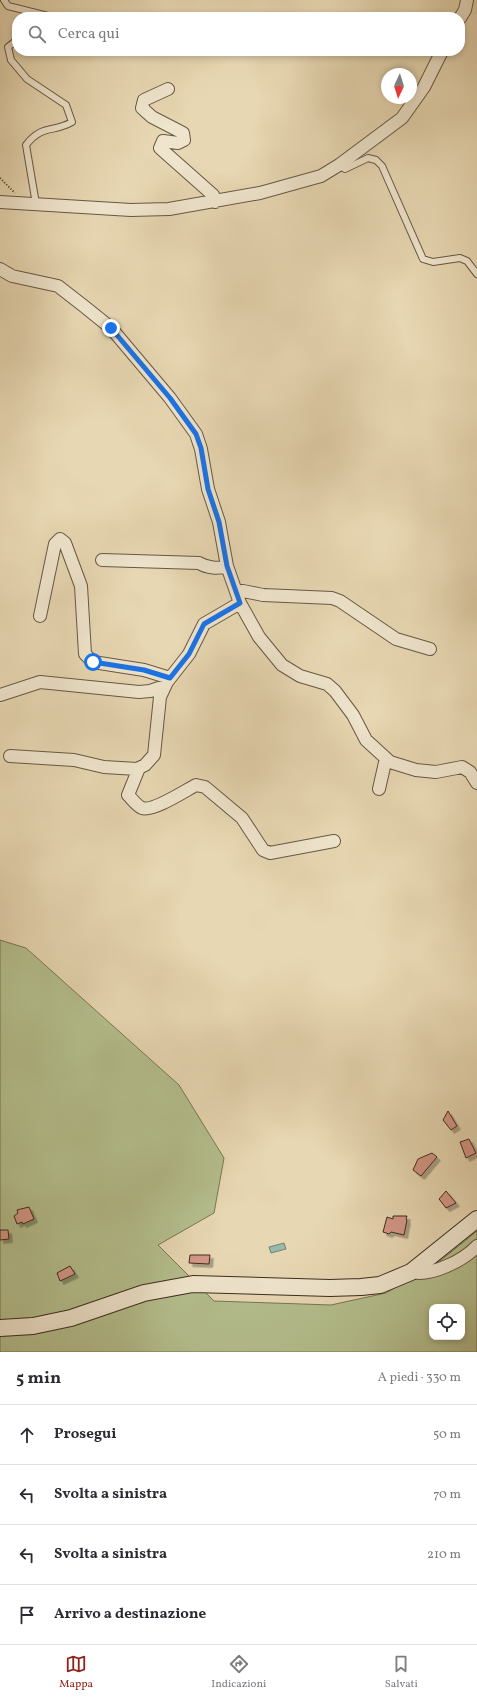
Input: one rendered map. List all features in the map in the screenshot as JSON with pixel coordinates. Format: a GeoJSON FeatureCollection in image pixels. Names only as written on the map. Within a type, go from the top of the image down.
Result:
{"type":"FeatureCollection","features":[{"type":"Feature","properties":{"kind":"street"},"geometry":{"type":"LineString","coordinates":[[464,12],[466,0]]}},
{"type":"Feature","properties":{"kind":"street"},"geometry":{"type":"LineString","coordinates":[[0,202],[131,210],[169,209],[260,193],[321,176],[339,165],[402,118],[424,87],[440,56]]}},
{"type":"Feature","properties":{"kind":"street"},"geometry":{"type":"LineString","coordinates":[[168,89],[144,100],[142,108],[152,117],[184,133],[184,140],[178,143],[164,142],[160,148],[213,195],[215,202]]}},
{"type":"Feature","properties":{"kind":"street"},"geometry":{"type":"LineString","coordinates":[[0,269],[12,276],[58,286],[111,328],[170,398],[196,434],[201,448],[208,489],[219,522],[227,566],[238,597],[259,637],[282,665],[300,676],[327,684],[335,691],[354,715],[366,740],[390,762],[416,770],[436,772],[462,767],[470,772],[477,782]]}},
{"type":"Feature","properties":{"kind":"street"},"geometry":{"type":"LineString","coordinates":[[40,616],[55,544],[60,539],[65,543],[80,586],[85,654],[93,662],[144,670],[167,682]]}},
{"type":"Feature","properties":{"kind":"street"},"geometry":{"type":"LineString","coordinates":[[102,560],[200,563],[205,566],[222,568],[227,566]]}},
{"type":"Feature","properties":{"kind":"street"},"geometry":{"type":"LineString","coordinates":[[10,756],[74,760],[104,767],[137,769],[144,765],[154,755],[160,697],[167,682],[189,654],[204,624],[238,597],[243,591],[263,595],[332,598],[340,601],[396,639],[430,649]]}},
{"type":"Feature","properties":{"kind":"street"},"geometry":{"type":"LineString","coordinates":[[0,695],[40,682],[139,692],[150,691],[167,682]]}},
{"type":"Feature","properties":{"kind":"street"},"geometry":{"type":"LineString","coordinates":[[379,789],[386,758]]}},
{"type":"Feature","properties":{"kind":"street"},"geometry":{"type":"LineString","coordinates":[[139,768],[128,795],[142,808],[156,806],[196,785],[205,787],[242,818],[263,850],[270,853],[334,841]]}},
{"type":"Feature","properties":{"kind":"street"},"geometry":{"type":"LineString","coordinates":[[0,1328],[33,1326],[71,1318],[144,1293],[192,1284],[330,1288],[361,1287],[380,1284],[411,1272],[477,1219]]}},
{"type":"Feature","properties":{"kind":"street"},"geometry":{"type":"LineString","coordinates":[[411,1272],[419,1274],[430,1272],[445,1266],[472,1251],[477,1246]]}},
{"type":"Feature","properties":{"kind":"lane"},"geometry":{"type":"LineString","coordinates":[[4,0],[8,6],[32,12]]}},
{"type":"Feature","properties":{"kind":"lane"},"geometry":{"type":"LineString","coordinates":[[12,44],[8,47],[11,60],[27,79],[66,106],[72,122],[63,127],[48,128],[32,137],[26,145],[36,204]]}},
{"type":"Feature","properties":{"kind":"lane"},"geometry":{"type":"LineString","coordinates":[[339,165],[345,169],[368,158],[376,160],[382,166],[423,259],[433,262],[460,258],[467,261],[477,274]]}},
{"type":"Feature","properties":{"kind":"path"},"geometry":{"type":"LineString","coordinates":[[0,178],[13,190],[22,203]]}},
{"type":"Feature","properties":{"kind":"green space"},"geometry":{"type":"Polygon","coordinates":[[[0,940],[26,948],[179,1085],[224,1158],[214,1213],[158,1245],[214,1301],[331,1305],[386,1293],[440,1261],[477,1231],[477,1352],[0,1352],[0,940]]]}},
{"type":"Feature","properties":{"kind":"shaded area"},"geometry":{"type":"Polygon","coordinates":[[[284,1243],[286,1249],[271,1253],[269,1247],[284,1243]]]}},
{"type":"Feature","properties":{"kind":"building"},"geometry":{"type":"Polygon","coordinates":[[[448,1111],[457,1126],[451,1130],[443,1120],[448,1111]]]}},
{"type":"Feature","properties":{"kind":"building"},"geometry":{"type":"Polygon","coordinates":[[[469,1139],[476,1153],[466,1158],[460,1142],[469,1139]]]}},
{"type":"Feature","properties":{"kind":"building"},"geometry":{"type":"Polygon","coordinates":[[[432,1153],[437,1157],[421,1176],[413,1170],[418,1159],[432,1153]]]}},
{"type":"Feature","properties":{"kind":"building"},"geometry":{"type":"Polygon","coordinates":[[[446,1191],[456,1203],[446,1208],[439,1199],[446,1191]]]}},
{"type":"Feature","properties":{"kind":"building"},"geometry":{"type":"Polygon","coordinates":[[[29,1207],[34,1219],[23,1224],[22,1222],[17,1224],[14,1216],[18,1213],[17,1210],[29,1207]]]}},
{"type":"Feature","properties":{"kind":"building"},"geometry":{"type":"Polygon","coordinates":[[[393,1216],[407,1216],[404,1235],[383,1232],[387,1217],[393,1219],[393,1216]]]}},
{"type":"Feature","properties":{"kind":"building"},"geometry":{"type":"Polygon","coordinates":[[[0,1230],[8,1230],[9,1239],[0,1240],[0,1230]]]}},
{"type":"Feature","properties":{"kind":"building"},"geometry":{"type":"Polygon","coordinates":[[[190,1255],[210,1255],[209,1264],[189,1263],[190,1255]]]}},
{"type":"Feature","properties":{"kind":"building"},"geometry":{"type":"Polygon","coordinates":[[[70,1266],[75,1274],[60,1281],[57,1273],[70,1266]]]}},
{"type":"Feature","properties":{"kind":"route"},"geometry":{"type":"LineString","coordinates":[[93,662],[144,670],[170,678],[189,654],[204,624],[240,603],[227,566],[219,522],[208,489],[201,448],[196,434],[170,398],[136,360],[111,328]]}}]}
